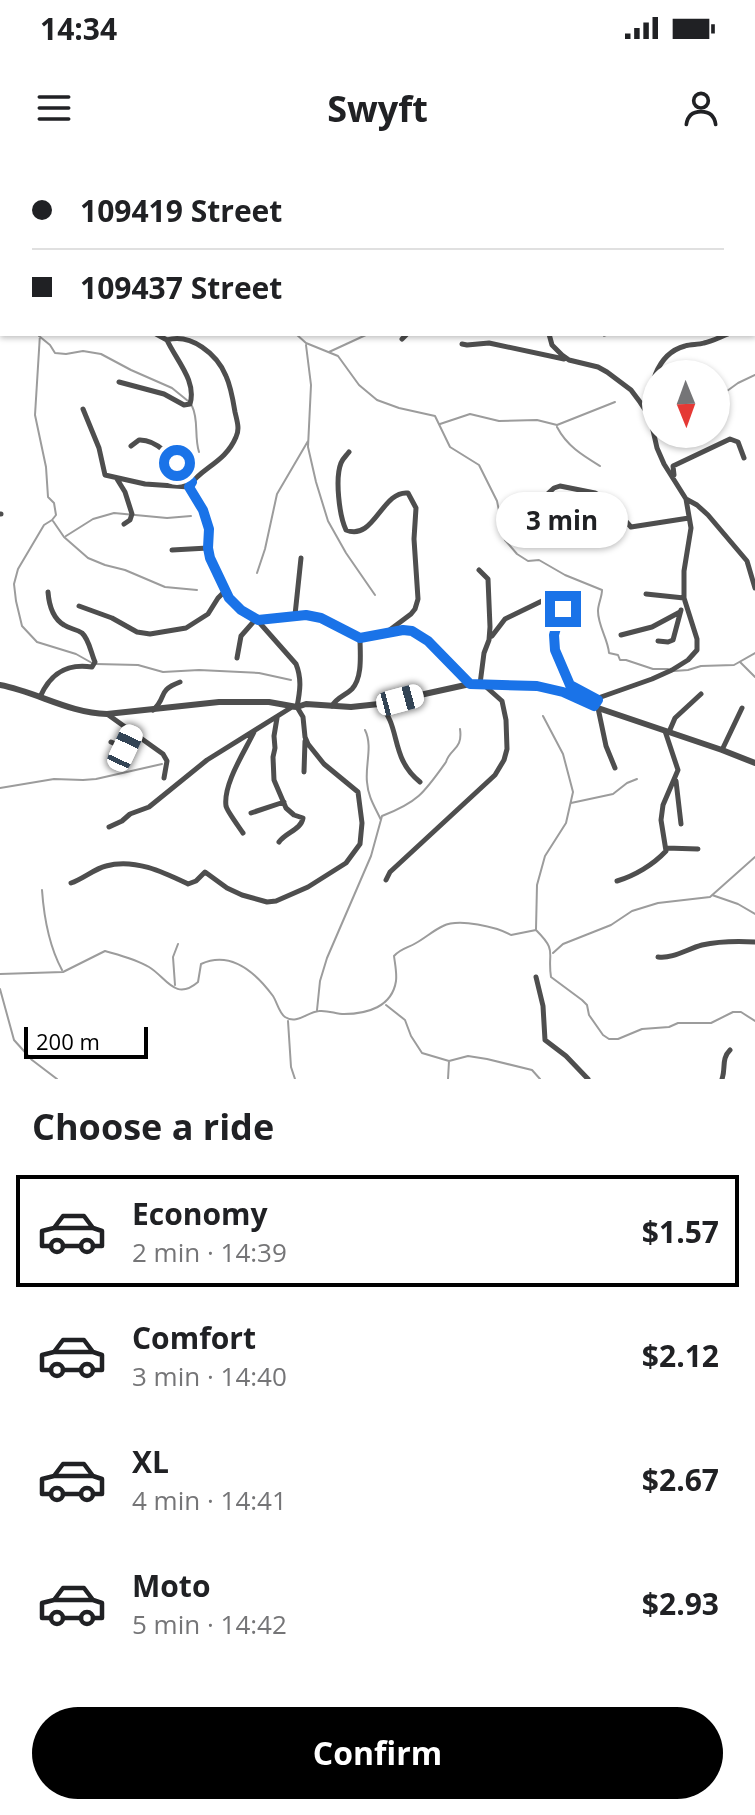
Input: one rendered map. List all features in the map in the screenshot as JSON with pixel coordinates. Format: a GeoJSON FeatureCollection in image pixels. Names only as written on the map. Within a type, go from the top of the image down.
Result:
{"type":"FeatureCollection","features":[{"type":"Feature","properties":{"kind":"street"},"geometry":{"type":"LineString","coordinates":[[119,382],[164,394],[184,405],[190,404],[190,384],[167,340],[160,336]]}},
{"type":"Feature","properties":{"kind":"street"},"geometry":{"type":"LineString","coordinates":[[550,336],[552,345],[569,360]]}},
{"type":"Feature","properties":{"kind":"street"},"geometry":{"type":"LineString","coordinates":[[665,360],[682,347],[723,336]]}},
{"type":"Feature","properties":{"kind":"street"},"geometry":{"type":"LineString","coordinates":[[83,409],[99,448],[103,473],[107,477],[145,484],[189,485],[221,459],[235,440],[238,428],[232,393],[221,367],[195,343],[175,338],[167,340]]}},
{"type":"Feature","properties":{"kind":"street"},"geometry":{"type":"LineString","coordinates":[[462,344],[489,343],[598,367],[631,390],[642,406]]}},
{"type":"Feature","properties":{"kind":"street"},"geometry":{"type":"LineString","coordinates":[[679,487],[673,466],[730,439],[738,442],[744,458]]}},
{"type":"Feature","properties":{"kind":"street"},"geometry":{"type":"LineString","coordinates":[[131,446],[139,440],[151,442],[177,463],[203,510],[209,529],[210,558],[225,591],[233,604],[257,620],[296,664],[301,680],[297,707],[303,717],[304,772]]}},
{"type":"Feature","properties":{"kind":"street"},"geometry":{"type":"LineString","coordinates":[[657,448],[686,499],[691,528],[684,571],[684,600],[673,640],[658,641]]}},
{"type":"Feature","properties":{"kind":"street"},"geometry":{"type":"LineString","coordinates":[[349,452],[340,469],[340,507],[346,530],[361,530],[400,492],[408,493],[416,508],[417,605],[406,619],[386,632]]}},
{"type":"Feature","properties":{"kind":"street"},"geometry":{"type":"LineString","coordinates":[[159,465],[189,485]]}},
{"type":"Feature","properties":{"kind":"street"},"geometry":{"type":"LineString","coordinates":[[116,478],[125,492],[132,514],[124,524]]}},
{"type":"Feature","properties":{"kind":"street"},"geometry":{"type":"LineString","coordinates":[[542,499],[560,486],[595,493],[607,500],[631,527],[689,518]]}},
{"type":"Feature","properties":{"kind":"street"},"geometry":{"type":"LineString","coordinates":[[686,499],[708,515],[742,554],[750,568],[755,588]]}},
{"type":"Feature","properties":{"kind":"street"},"geometry":{"type":"LineString","coordinates":[[172,550],[208,548]]}},
{"type":"Feature","properties":{"kind":"street"},"geometry":{"type":"LineString","coordinates":[[295,615],[301,558]]}},
{"type":"Feature","properties":{"kind":"street"},"geometry":{"type":"LineString","coordinates":[[479,570],[488,579],[489,640]]}},
{"type":"Feature","properties":{"kind":"street"},"geometry":{"type":"LineString","coordinates":[[79,606],[119,621],[137,632],[150,634],[186,628],[208,614],[225,591]]}},
{"type":"Feature","properties":{"kind":"street"},"geometry":{"type":"LineString","coordinates":[[40,697],[53,676],[73,667],[92,667],[95,662],[84,635],[66,627],[54,615],[48,592]]}},
{"type":"Feature","properties":{"kind":"street"},"geometry":{"type":"LineString","coordinates":[[646,594],[684,600]]}},
{"type":"Feature","properties":{"kind":"street"},"geometry":{"type":"LineString","coordinates":[[615,768],[606,746],[597,705],[601,697],[664,674],[694,655],[697,639],[684,600]]}},
{"type":"Feature","properties":{"kind":"street"},"geometry":{"type":"LineString","coordinates":[[482,684],[484,653],[489,640],[505,619],[542,601]]}},
{"type":"Feature","properties":{"kind":"street"},"geometry":{"type":"LineString","coordinates":[[566,605],[563,621],[554,635],[555,650],[570,685],[597,705]]}},
{"type":"Feature","properties":{"kind":"street"},"geometry":{"type":"LineString","coordinates":[[621,635],[652,627],[680,612]]}},
{"type":"Feature","properties":{"kind":"street"},"geometry":{"type":"LineString","coordinates":[[237,658],[241,636],[257,620],[306,615],[328,621],[360,638],[407,630],[428,641],[470,684]]}},
{"type":"Feature","properties":{"kind":"street"},"geometry":{"type":"LineString","coordinates":[[332,707],[336,699],[356,682],[360,666],[360,638]]}},
{"type":"Feature","properties":{"kind":"street"},"geometry":{"type":"LineString","coordinates":[[152,711],[160,703],[163,692],[180,682]]}},
{"type":"Feature","properties":{"kind":"street"},"geometry":{"type":"LineString","coordinates":[[109,827],[149,807],[193,770],[292,707],[306,704],[351,707],[379,704],[470,684],[537,686],[563,692],[755,763]]}},
{"type":"Feature","properties":{"kind":"street"},"geometry":{"type":"LineString","coordinates":[[386,880],[390,872],[495,775],[504,760],[508,741],[504,707],[499,697],[482,684]]}},
{"type":"Feature","properties":{"kind":"street"},"geometry":{"type":"LineString","coordinates":[[0,685],[81,712],[107,714],[219,702],[269,702],[297,707]]}},
{"type":"Feature","properties":{"kind":"street"},"geometry":{"type":"LineString","coordinates":[[617,881],[630,877],[660,857],[666,848],[661,820],[663,805],[678,770],[666,731],[671,722],[701,694]]}},
{"type":"Feature","properties":{"kind":"street"},"geometry":{"type":"LineString","coordinates":[[379,704],[388,716],[402,761],[420,782]]}},
{"type":"Feature","properties":{"kind":"street"},"geometry":{"type":"LineString","coordinates":[[722,750],[742,708]]}},
{"type":"Feature","properties":{"kind":"street"},"geometry":{"type":"LineString","coordinates":[[107,714],[163,754],[164,778]]}},
{"type":"Feature","properties":{"kind":"street"},"geometry":{"type":"LineString","coordinates":[[277,717],[274,780],[290,812],[303,818],[301,825],[279,842]]}},
{"type":"Feature","properties":{"kind":"street"},"geometry":{"type":"LineString","coordinates":[[243,833],[226,809],[228,789],[236,766],[255,731]]}},
{"type":"Feature","properties":{"kind":"street"},"geometry":{"type":"LineString","coordinates":[[111,742],[124,750],[133,732]]}},
{"type":"Feature","properties":{"kind":"street"},"geometry":{"type":"LineString","coordinates":[[71,883],[104,867],[131,864],[188,884],[205,872],[242,895],[271,902],[319,881],[353,855],[360,844],[362,823],[356,789],[324,764],[305,737]]}},
{"type":"Feature","properties":{"kind":"street"},"geometry":{"type":"LineString","coordinates":[[676,779],[681,824]]}},
{"type":"Feature","properties":{"kind":"street"},"geometry":{"type":"LineString","coordinates":[[251,813],[284,802]]}},
{"type":"Feature","properties":{"kind":"street"},"geometry":{"type":"LineString","coordinates":[[666,848],[698,849]]}},
{"type":"Feature","properties":{"kind":"street"},"geometry":{"type":"LineString","coordinates":[[658,957],[670,957],[690,948],[714,943],[755,942]]}},
{"type":"Feature","properties":{"kind":"street"},"geometry":{"type":"LineString","coordinates":[[536,977],[543,1006],[545,1040],[588,1079]]}},
{"type":"Feature","properties":{"kind":"street"},"geometry":{"type":"LineString","coordinates":[[722,1079],[724,1059],[730,1050]]}},
{"type":"Feature","properties":{"kind":"waterway"},"geometry":{"type":"LineString","coordinates":[[39,336],[55,353],[83,351],[101,354],[172,388],[188,401]]}},
{"type":"Feature","properties":{"kind":"waterway"},"geometry":{"type":"LineString","coordinates":[[40,336],[35,415],[46,467],[48,497],[54,503],[56,515],[44,525],[18,569],[14,584],[16,601],[22,626],[37,642],[76,654],[92,663]]}},
{"type":"Feature","properties":{"kind":"waterway"},"geometry":{"type":"LineString","coordinates":[[298,336],[306,343],[338,356],[359,385],[377,400],[435,416],[450,447],[479,465],[497,501],[505,540],[517,554],[528,561],[539,560],[602,590],[598,617],[609,653],[618,655],[620,660],[653,669],[668,669]]}},
{"type":"Feature","properties":{"kind":"waterway"},"geometry":{"type":"LineString","coordinates":[[329,352],[364,336]]}},
{"type":"Feature","properties":{"kind":"waterway"},"geometry":{"type":"LineString","coordinates":[[306,345],[311,385],[308,447],[316,482],[328,521],[375,595]]}},
{"type":"Feature","properties":{"kind":"waterway"},"geometry":{"type":"LineString","coordinates":[[730,389],[755,375]]}},
{"type":"Feature","properties":{"kind":"waterway"},"geometry":{"type":"LineString","coordinates":[[440,424],[470,414],[499,421],[537,420],[557,425],[615,402]]}},
{"type":"Feature","properties":{"kind":"waterway"},"geometry":{"type":"LineString","coordinates":[[192,406],[199,452]]}},
{"type":"Feature","properties":{"kind":"waterway"},"geometry":{"type":"LineString","coordinates":[[557,427],[570,445],[600,466]]}},
{"type":"Feature","properties":{"kind":"waterway"},"geometry":{"type":"LineString","coordinates":[[257,573],[277,494],[308,441]]}},
{"type":"Feature","properties":{"kind":"waterway"},"geometry":{"type":"LineString","coordinates":[[66,536],[93,519],[114,513],[167,518],[191,516]]}},
{"type":"Feature","properties":{"kind":"waterway"},"geometry":{"type":"LineString","coordinates":[[53,521],[64,537],[88,558],[165,587],[197,590]]}},
{"type":"Feature","properties":{"kind":"waterway"},"geometry":{"type":"LineString","coordinates":[[674,671],[734,665],[755,653]]}},
{"type":"Feature","properties":{"kind":"waterway"},"geometry":{"type":"LineString","coordinates":[[740,662],[755,677]]}},
{"type":"Feature","properties":{"kind":"waterway"},"geometry":{"type":"LineString","coordinates":[[96,664],[138,665],[163,672],[259,673],[291,680]]}},
{"type":"Feature","properties":{"kind":"waterway"},"geometry":{"type":"LineString","coordinates":[[536,929],[537,885],[545,856],[566,823],[573,792],[563,754],[543,716]]}},
{"type":"Feature","properties":{"kind":"waterway"},"geometry":{"type":"LineString","coordinates":[[317,1010],[320,981],[327,958],[371,856],[382,816],[404,806],[426,789],[458,745],[460,729]]}},
{"type":"Feature","properties":{"kind":"waterway"},"geometry":{"type":"LineString","coordinates":[[365,730],[368,787],[381,820]]}},
{"type":"Feature","properties":{"kind":"waterway"},"geometry":{"type":"LineString","coordinates":[[0,788],[54,779],[96,779],[162,764]]}},
{"type":"Feature","properties":{"kind":"waterway"},"geometry":{"type":"LineString","coordinates":[[571,803],[613,794],[637,779]]}},
{"type":"Feature","properties":{"kind":"waterway"},"geometry":{"type":"LineString","coordinates":[[553,953],[563,944],[611,925],[632,911],[658,903],[710,897],[755,857]]}},
{"type":"Feature","properties":{"kind":"waterway"},"geometry":{"type":"LineString","coordinates":[[42,890],[48,932],[62,970]]}},
{"type":"Feature","properties":{"kind":"waterway"},"geometry":{"type":"LineString","coordinates":[[712,895],[755,914]]}},
{"type":"Feature","properties":{"kind":"waterway"},"geometry":{"type":"LineString","coordinates":[[0,974],[63,972],[105,951],[144,964],[171,986],[183,990],[198,982],[201,964],[223,960],[242,966],[259,979],[289,1019],[319,1011],[353,1014],[377,1007],[389,997],[396,981],[394,956],[397,953],[443,926],[468,923],[511,935],[536,930],[549,948],[551,977],[587,1005],[589,1015],[609,1039],[678,1023],[711,1023],[733,1012],[741,1012],[755,1021]]}},
{"type":"Feature","properties":{"kind":"waterway"},"geometry":{"type":"LineString","coordinates":[[175,985],[173,957],[178,944]]}},
{"type":"Feature","properties":{"kind":"waterway"},"geometry":{"type":"LineString","coordinates":[[0,989],[14,1040],[32,1060],[57,1079]]}},
{"type":"Feature","properties":{"kind":"waterway"},"geometry":{"type":"LineString","coordinates":[[386,1005],[405,1020],[422,1053],[449,1061],[468,1056],[487,1059],[532,1070],[540,1079]]}},
{"type":"Feature","properties":{"kind":"waterway"},"geometry":{"type":"LineString","coordinates":[[288,1021],[291,1067],[295,1079]]}},
{"type":"Feature","properties":{"kind":"waterway"},"geometry":{"type":"LineString","coordinates":[[448,1079],[449,1061]]}},
{"type":"Feature","properties":{"kind":"route"},"geometry":{"type":"LineString","coordinates":[[177,463],[192,482],[189,487],[203,510],[209,529],[210,558],[225,591],[233,604],[258,620],[306,615],[321,618],[360,638],[407,630],[428,641],[470,684],[537,686],[563,692],[594,706],[598,700],[570,685],[555,650],[553,639],[556,628],[563,621],[563,609]]}}]}
